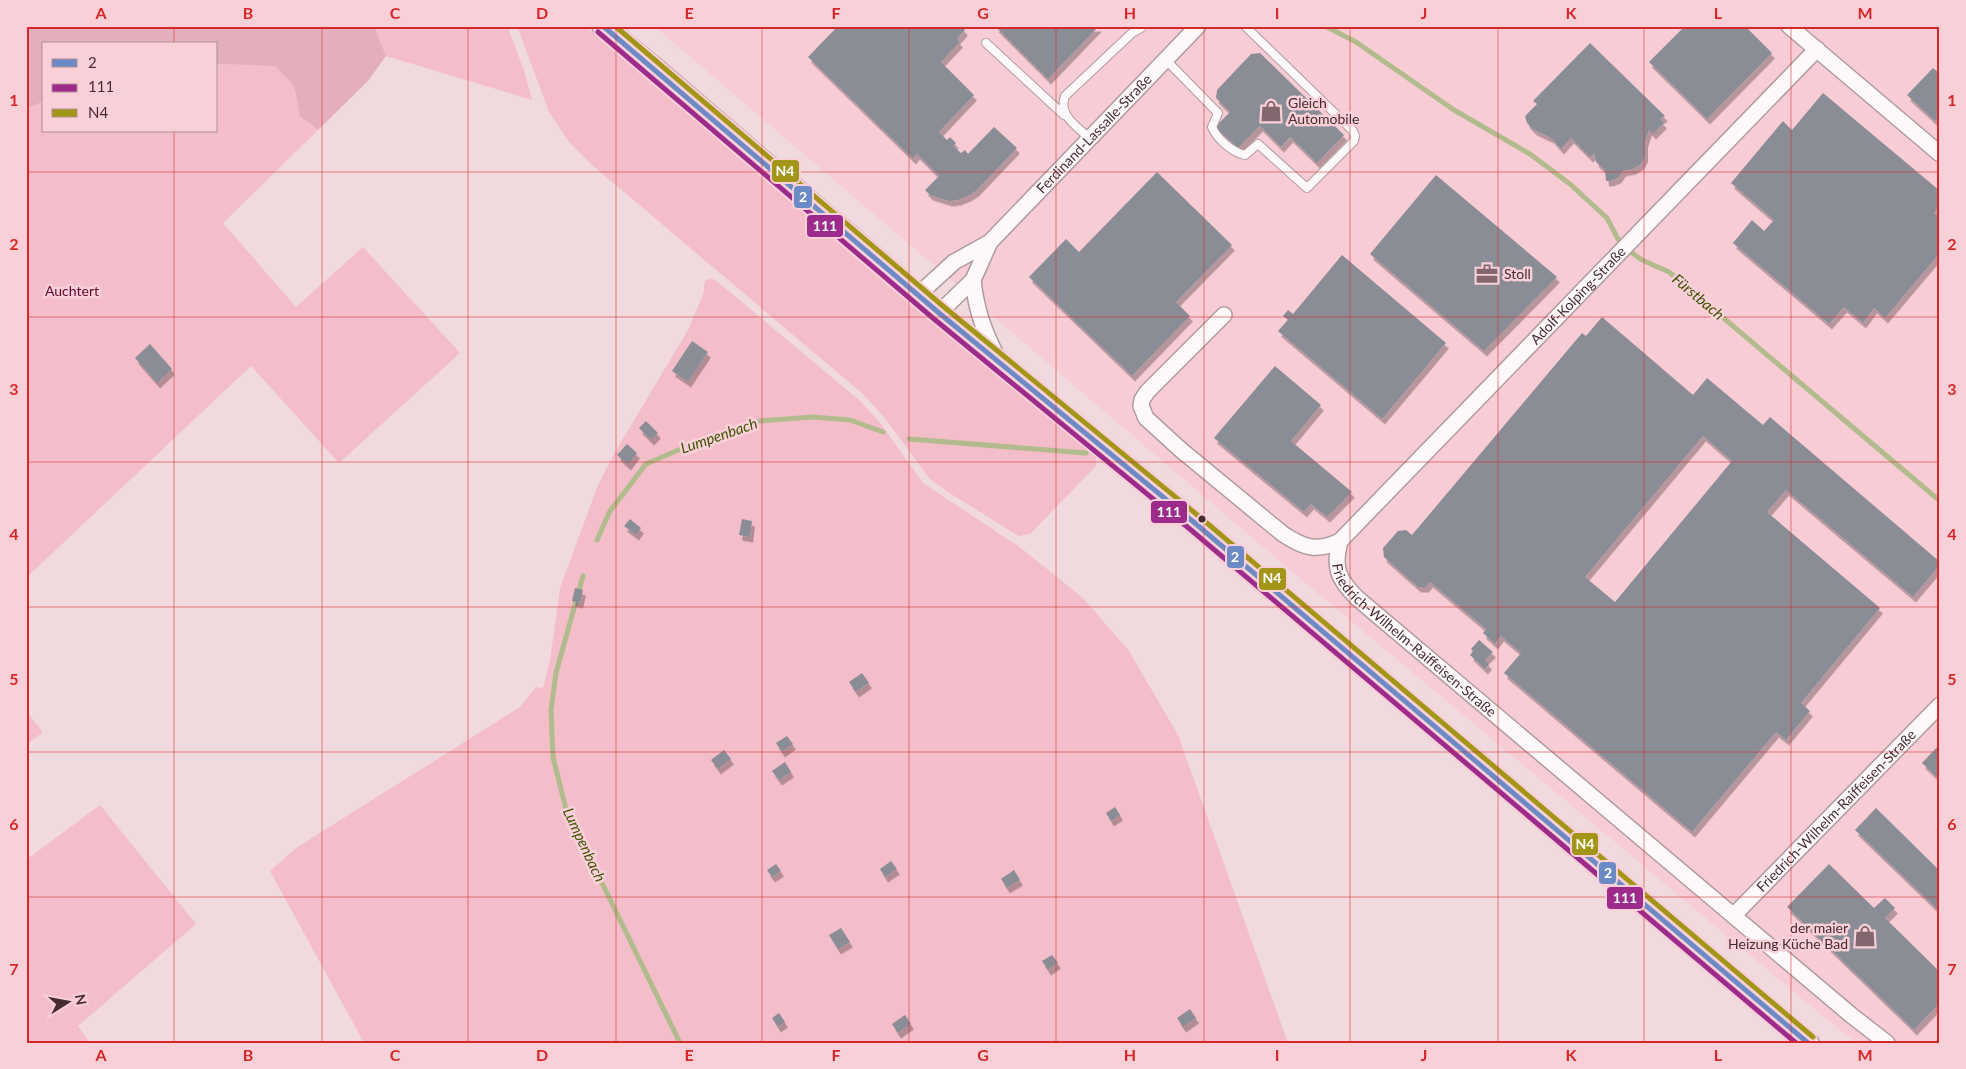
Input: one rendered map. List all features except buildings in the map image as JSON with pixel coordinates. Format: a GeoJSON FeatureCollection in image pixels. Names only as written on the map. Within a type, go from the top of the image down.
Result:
{"type":"FeatureCollection","features":[{"type":"Feature","properties":{"kind":"main road"},"geometry":{"type":"LineString","coordinates":[[603,26],[918,296],[1196,524],[1808,1043]]}},
{"type":"Feature","properties":{"kind":"street","name":"Ferdinand-Lassalle-Straße"},"geometry":{"type":"LineString","coordinates":[[918,296],[954,262],[990,242],[1198,26]]}},
{"type":"Feature","properties":{"kind":"street"},"geometry":{"type":"LineString","coordinates":[[1789,26],[1940,154]]}},
{"type":"Feature","properties":{"kind":"street","name":"Adolf-Kolping-Straße"},"geometry":{"type":"LineString","coordinates":[[1340,541],[1817,49]]}},
{"type":"Feature","properties":{"kind":"street","name":"Ferdinand-Lassalle-Straße"},"geometry":{"type":"LineString","coordinates":[[939,313],[973,280],[990,242]]}},
{"type":"Feature","properties":{"kind":"street","name":"Ferdinand-Lassalle-Straße"},"geometry":{"type":"LineString","coordinates":[[973,280],[975,304],[983,328],[998,360]]}},
{"type":"Feature","properties":{"kind":"street","name":"Friedrich-Wilhelm-Raiffeisen-Straße"},"geometry":{"type":"LineString","coordinates":[[1224,315],[1147,392],[1142,400],[1143,413],[1181,450],[1298,544],[1314,548],[1328,547],[1340,541]]}},
{"type":"Feature","properties":{"kind":"street","name":"Friedrich-Wilhelm-Raiffeisen-Straße"},"geometry":{"type":"LineString","coordinates":[[1340,541],[1336,556],[1338,573],[1344,585],[1357,598],[1851,1015],[1887,1043]]}},
{"type":"Feature","properties":{"kind":"street","name":"Friedrich-Wilhelm-Raiffeisen-Straße"},"geometry":{"type":"LineString","coordinates":[[1734,916],[1940,705]]}},
{"type":"Feature","properties":{"kind":"lane"},"geometry":{"type":"LineString","coordinates":[[1165,59],[1218,113],[1212,127],[1214,134],[1236,153],[1245,155],[1258,144],[1307,188],[1354,141],[1355,136],[1353,131],[1245,26]]}},
{"type":"Feature","properties":{"kind":"lane"},"geometry":{"type":"LineString","coordinates":[[1067,118],[1063,106],[1065,96],[1132,33],[1141,28]]}},
{"type":"Feature","properties":{"kind":"lane"},"geometry":{"type":"LineString","coordinates":[[986,43],[1089,138]]}},
{"type":"Feature","properties":{"kind":"shaded area"},"geometry":{"type":"Polygon","coordinates":[[[26,26],[374,26],[386,56],[368,81],[318,130],[300,116],[294,86],[275,66],[218,64],[218,42],[42,42],[42,102],[26,109],[26,26]]]}},
{"type":"Feature","properties":{"kind":"shaded area"},"geometry":{"type":"Polygon","coordinates":[[[654,26],[1940,26],[1940,1043],[1857,1043],[1831,1023],[1277,559],[654,26]]]}},
{"type":"Feature","properties":{"kind":"green space"},"geometry":{"type":"Polygon","coordinates":[[[374,26],[507,26],[524,70],[532,100],[386,56],[374,26]]]}},
{"type":"Feature","properties":{"kind":"green space"},"geometry":{"type":"Polygon","coordinates":[[[517,26],[585,26],[921,314],[1095,451],[1097,465],[1030,534],[1019,536],[930,479],[884,417],[863,394],[592,165],[569,142],[549,112],[517,26]]]}},
{"type":"Feature","properties":{"kind":"green space","name":"Auchtert"},"geometry":{"type":"Polygon","coordinates":[[[218,64],[275,66],[294,86],[300,116],[318,130],[223,223],[296,307],[363,247],[460,353],[339,463],[251,366],[26,578],[26,109],[42,102],[42,132],[218,132],[218,64]]]}},
{"type":"Feature","properties":{"kind":"green space"},"geometry":{"type":"Polygon","coordinates":[[[711,278],[859,400],[878,420],[923,483],[1021,548],[1083,598],[1129,651],[1178,735],[1288,1043],[364,1043],[270,871],[296,848],[520,707],[536,687],[543,688],[550,661],[560,588],[598,485],[615,452],[688,330],[703,295],[705,281],[711,278]]]}},
{"type":"Feature","properties":{"kind":"green space"},"geometry":{"type":"Polygon","coordinates":[[[26,711],[43,732],[26,745],[26,711]]]}},
{"type":"Feature","properties":{"kind":"green space"},"geometry":{"type":"Polygon","coordinates":[[[100,805],[196,924],[78,1026],[90,1043],[26,1043],[26,860],[100,805]]]}},
{"type":"Feature","properties":{"kind":"waterway","name":"Fürstbach"},"geometry":{"type":"LineString","coordinates":[[1325,26],[1356,42],[1454,110],[1530,154],[1570,184],[1607,218],[1618,239],[1628,250],[1642,260],[1669,272],[1940,501]]}},
{"type":"Feature","properties":{"kind":"waterway","name":"Lumpenbach"},"geometry":{"type":"LineString","coordinates":[[597,540],[610,511],[646,464],[683,448],[759,421],[813,417],[850,420],[883,432]]}},
{"type":"Feature","properties":{"kind":"waterway","name":"Lumpenbach"},"geometry":{"type":"LineString","coordinates":[[909,439],[1086,453]]}},
{"type":"Feature","properties":{"kind":"waterway","name":"Lumpenbach"},"geometry":{"type":"LineString","coordinates":[[583,576],[556,673],[551,710],[553,757],[566,809],[680,1043]]}},
{"type":"Feature","properties":{"kind":"transit line","name":"2"},"geometry":{"type":"LineString","coordinates":[[603,26],[939,313],[1196,524],[1808,1043]]}},
{"type":"Feature","properties":{"kind":"transit line","name":"N4"},"geometry":{"type":"LineString","coordinates":[[615,26],[944,307],[1201,518],[1813,1037]]}},
{"type":"Feature","properties":{"kind":"transit line","name":"111"},"geometry":{"type":"LineString","coordinates":[[598,32],[934,319],[1191,530],[1796,1043]]}},
{"type":"Feature","properties":{"kind":"place","name":"Gleich Automobile"},"geometry":{"type":"Point","coordinates":[1271,111]}},
{"type":"Feature","properties":{"kind":"place","name":"Stoll"},"geometry":{"type":"Point","coordinates":[1487,274]}},
{"type":"Feature","properties":{"kind":"place","name":"der maier Heizung Küche Bad"},"geometry":{"type":"Point","coordinates":[1865,936]}}]}
